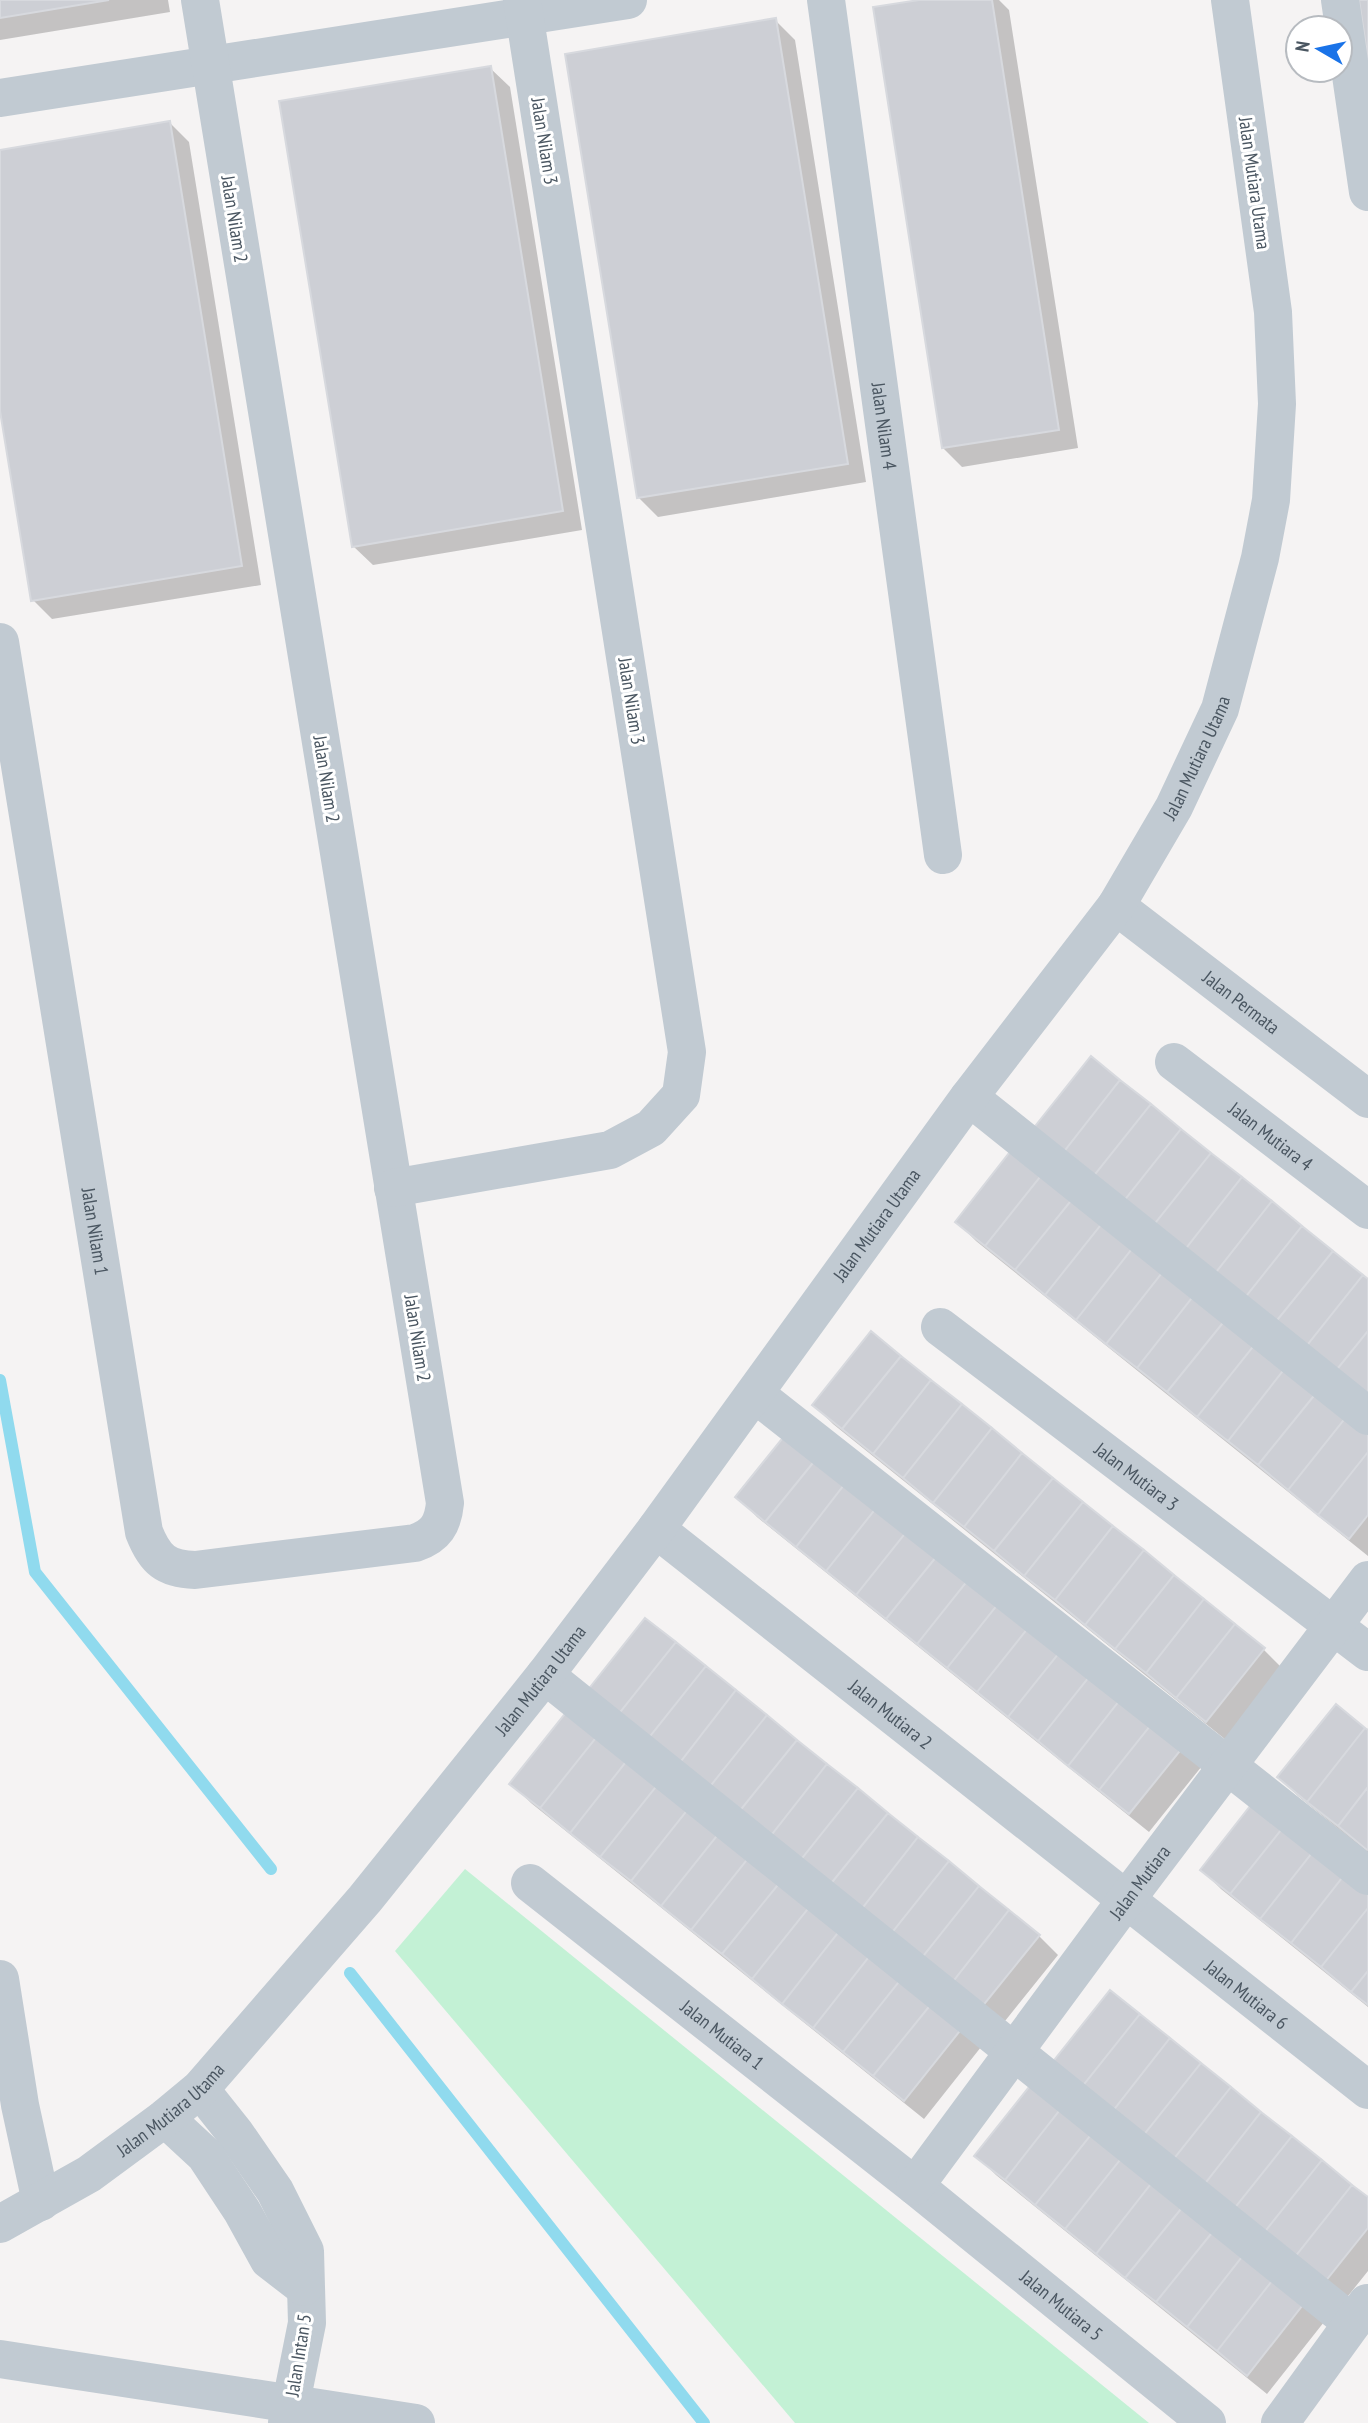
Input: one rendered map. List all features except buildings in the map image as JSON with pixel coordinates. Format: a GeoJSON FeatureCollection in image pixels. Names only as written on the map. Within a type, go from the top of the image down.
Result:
{"type":"FeatureCollection","features":[{"type":"Feature","properties":{"kind":"street","name":"Jalan Nilam 2"},"geometry":{"type":"LineString","coordinates":[[200,0],[445,1503],[444,1517],[438,1529],[428,1538],[415,1543]]}},
{"type":"Feature","properties":{"kind":"street"},"geometry":{"type":"LineString","coordinates":[[0,99],[211,66],[524,9],[628,0]]}},
{"type":"Feature","properties":{"kind":"street","name":"Jalan Nilam 4"},"geometry":{"type":"LineString","coordinates":[[826,0],[943,855]]}},
{"type":"Feature","properties":{"kind":"street","name":"Jalan Mutiara Utama"},"geometry":{"type":"LineString","coordinates":[[0,2224],[89,2174],[200,2089],[365,1899],[545,1675],[656,1529],[969,1097],[1115,906],[1174,807],[1220,709],[1260,558],[1271,500],[1277,404],[1273,312],[1230,0]]}},
{"type":"Feature","properties":{"kind":"street"},"geometry":{"type":"LineString","coordinates":[[1340,0],[1368,192]]}},
{"type":"Feature","properties":{"kind":"street","name":"Jalan Nilam 3"},"geometry":{"type":"LineString","coordinates":[[394,1188],[610,1150],[651,1128],[681,1096],[687,1052],[524,9]]}},
{"type":"Feature","properties":{"kind":"street","name":"Jalan Nilam 1"},"geometry":{"type":"LineString","coordinates":[[0,642],[142,1519],[150,1549],[162,1562],[178,1570],[195,1570],[415,1543]]}},
{"type":"Feature","properties":{"kind":"street","name":"Jalan Permata"},"geometry":{"type":"LineString","coordinates":[[1115,906],[1368,1099]]}},
{"type":"Feature","properties":{"kind":"street","name":"Jalan Mutiara 4"},"geometry":{"type":"LineString","coordinates":[[1174,1062],[1368,1210]]}},
{"type":"Feature","properties":{"kind":"street"},"geometry":{"type":"LineString","coordinates":[[969,1097],[1368,1416]]}},
{"type":"Feature","properties":{"kind":"street","name":"Jalan Mutiara 3"},"geometry":{"type":"LineString","coordinates":[[940,1327],[1368,1653]]}},
{"type":"Feature","properties":{"kind":"street"},"geometry":{"type":"LineString","coordinates":[[755,1394],[1368,1876]]}},
{"type":"Feature","properties":{"kind":"street","name":"Jalan Mutiara 2"},"geometry":{"type":"LineString","coordinates":[[656,1529],[1126,1899]]}},
{"type":"Feature","properties":{"kind":"street","name":"Jalan Mutiara"},"geometry":{"type":"LineString","coordinates":[[915,2186],[1126,1899],[1368,1580]]}},
{"type":"Feature","properties":{"kind":"street"},"geometry":{"type":"LineString","coordinates":[[545,1675],[1013,2051],[1360,2313],[1280,2423]]}},
{"type":"Feature","properties":{"kind":"street","name":"Jalan Mutiara 1"},"geometry":{"type":"LineString","coordinates":[[530,1883],[915,2186]]}},
{"type":"Feature","properties":{"kind":"street","name":"Jalan Mutiara 6"},"geometry":{"type":"LineString","coordinates":[[1126,1899],[1368,2090]]}},
{"type":"Feature","properties":{"kind":"street"},"geometry":{"type":"LineString","coordinates":[[0,1979],[20,2105],[41,2202]]}},
{"type":"Feature","properties":{"kind":"street","name":"Jalan Intan 5"},"geometry":{"type":"LineString","coordinates":[[200,2089],[235,2133],[275,2191],[305,2251],[307,2323],[289,2413]]}},
{"type":"Feature","properties":{"kind":"street"},"geometry":{"type":"LineString","coordinates":[[165,2118],[205,2155],[242,2211],[269,2260],[304,2287]]}},
{"type":"Feature","properties":{"kind":"street","name":"Jalan Mutiara 5"},"geometry":{"type":"LineString","coordinates":[[915,2186],[1207,2423]]}},
{"type":"Feature","properties":{"kind":"street"},"geometry":{"type":"LineString","coordinates":[[0,2359],[289,2413],[416,2423]]}},
{"type":"Feature","properties":{"kind":"green space"},"geometry":{"type":"Polygon","coordinates":[[[465,1869],[1149,2423],[795,2423],[395,1951],[465,1869]]]}},
{"type":"Feature","properties":{"kind":"waterway"},"geometry":{"type":"LineString","coordinates":[[0,1380],[35,1572],[271,1869]]}},
{"type":"Feature","properties":{"kind":"waterway"},"geometry":{"type":"LineString","coordinates":[[350,1973],[704,2423]]}}]}
